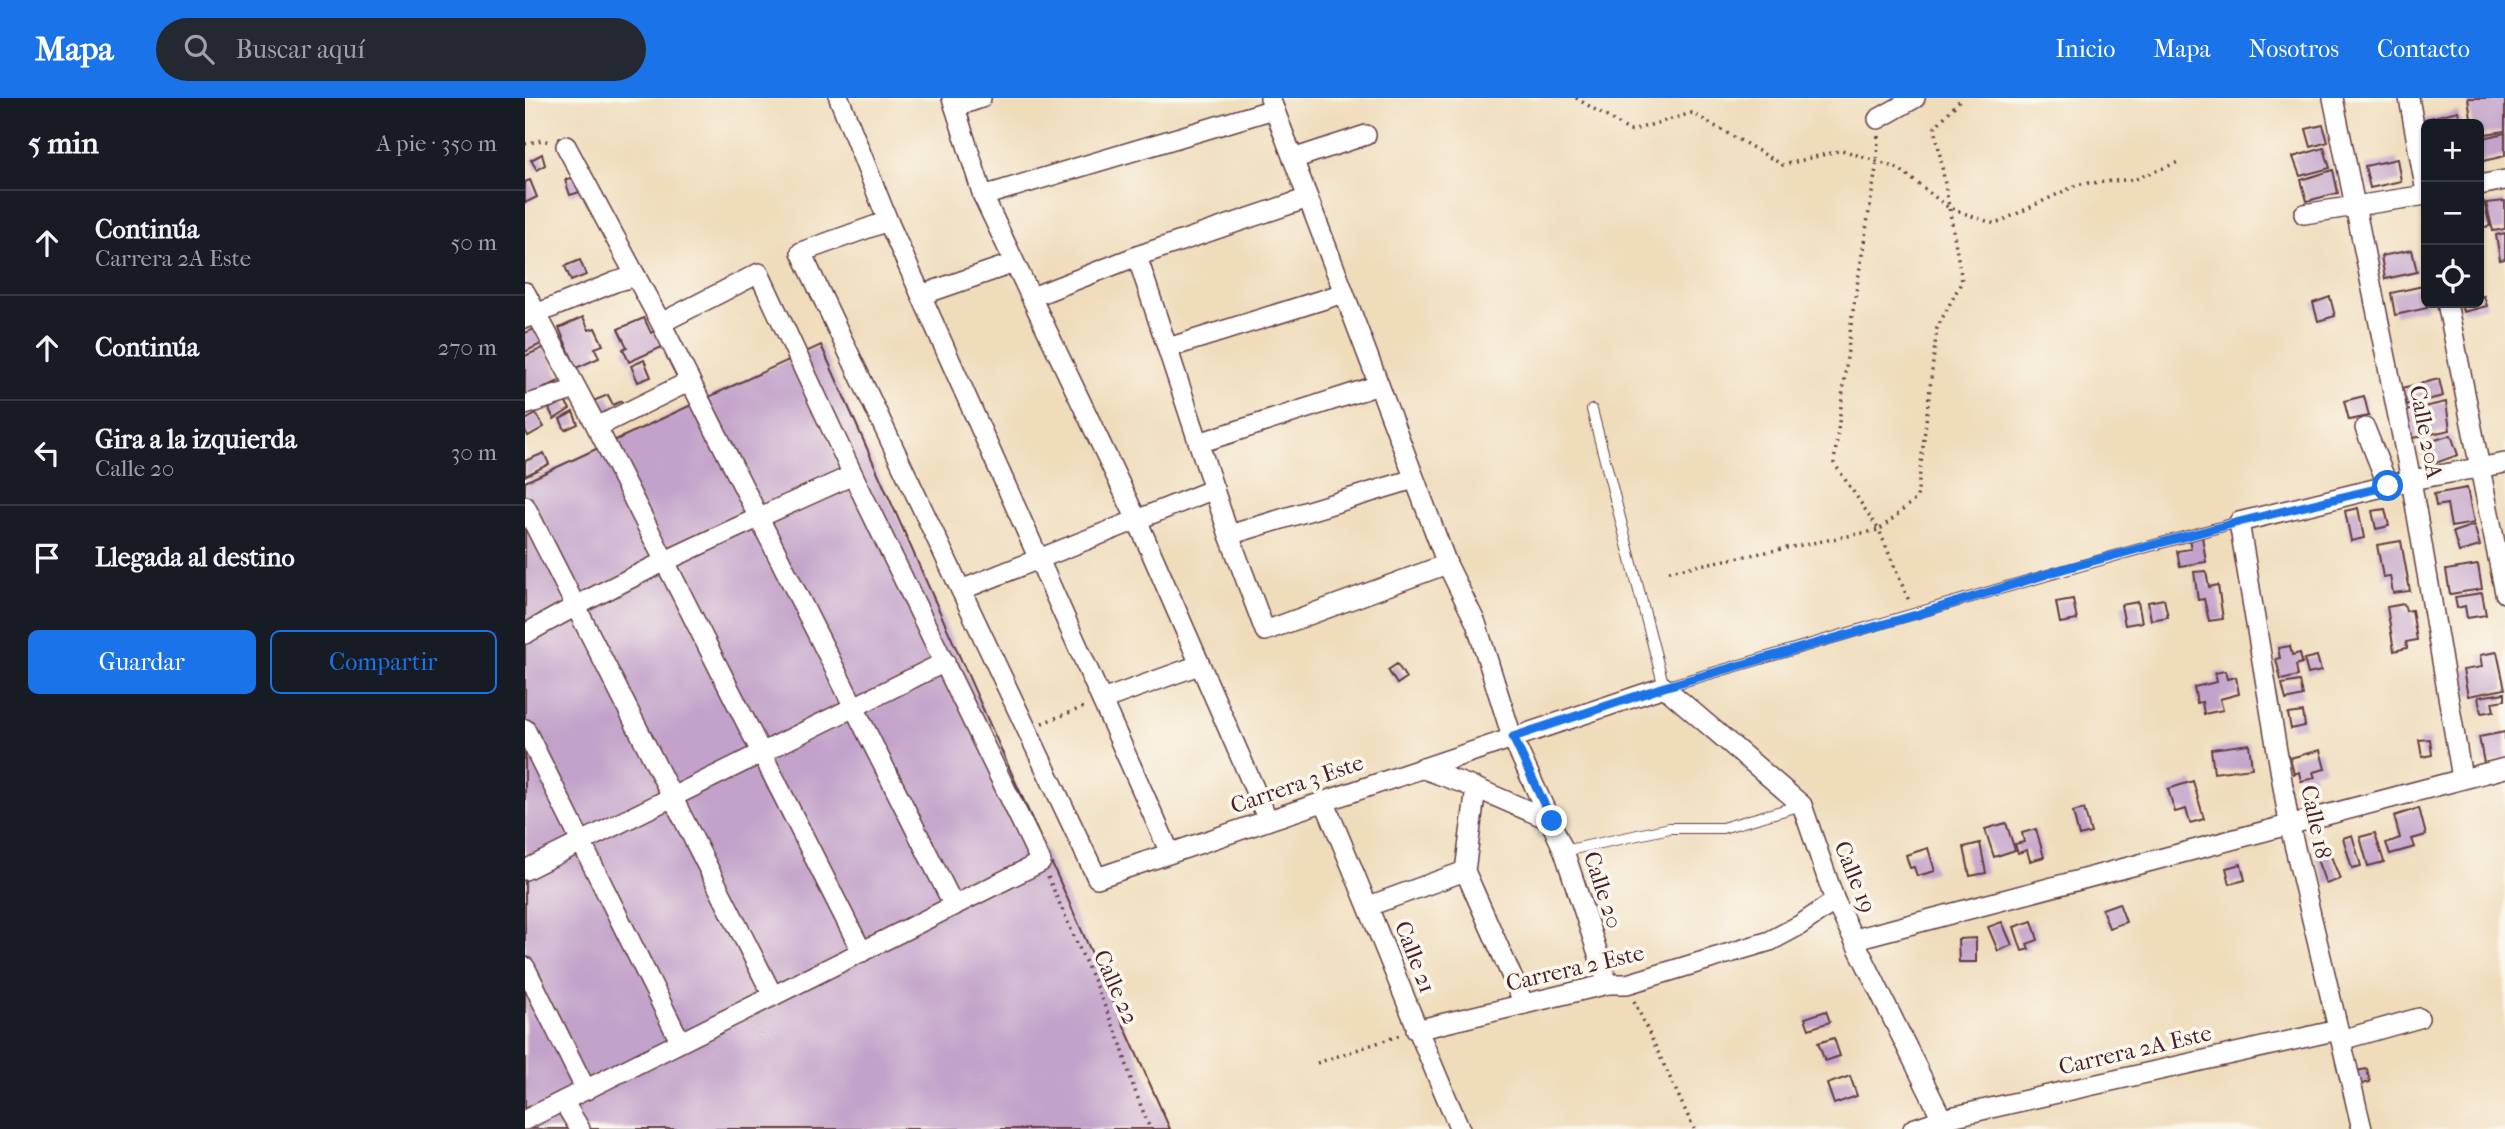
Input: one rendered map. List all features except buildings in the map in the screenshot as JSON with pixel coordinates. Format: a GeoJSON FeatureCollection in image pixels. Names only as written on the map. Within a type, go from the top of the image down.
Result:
{"type":"FeatureCollection","features":[{"type":"Feature","properties":{"kind":"street"},"geometry":{"type":"LineString","coordinates":[[839,98],[888,221],[1170,853]]}},
{"type":"Feature","properties":{"kind":"street"},"geometry":{"type":"LineString","coordinates":[[981,98],[954,102],[983,196],[1137,520],[1268,820]]}},
{"type":"Feature","properties":{"kind":"street"},"geometry":{"type":"LineString","coordinates":[[1878,119],[1915,98]]}},
{"type":"Feature","properties":{"kind":"street","name":"Calle 20A"},"geometry":{"type":"LineString","coordinates":[[2333,98],[2411,480],[2462,778]]}},
{"type":"Feature","properties":{"kind":"street"},"geometry":{"type":"LineString","coordinates":[[2409,98],[2424,182]]}},
{"type":"Feature","properties":{"kind":"street"},"geometry":{"type":"LineString","coordinates":[[983,196],[1272,104]]}},
{"type":"Feature","properties":{"kind":"street","name":"Calle 20"},"geometry":{"type":"LineString","coordinates":[[1272,104],[1447,564],[1476,623],[1513,737],[1552,821],[1617,984]]}},
{"type":"Feature","properties":{"kind":"street"},"geometry":{"type":"LineString","coordinates":[[1293,159],[1366,135]]}},
{"type":"Feature","properties":{"kind":"street"},"geometry":{"type":"LineString","coordinates":[[566,146],[661,323],[954,906]]}},
{"type":"Feature","properties":{"kind":"street"},"geometry":{"type":"LineString","coordinates":[[2484,184],[2505,180]]}},
{"type":"Feature","properties":{"kind":"street"},"geometry":{"type":"LineString","coordinates":[[2304,214],[2421,194]]}},
{"type":"Feature","properties":{"kind":"street"},"geometry":{"type":"LineString","coordinates":[[1032,297],[1137,256],[1308,198]]}},
{"type":"Feature","properties":{"kind":"street"},"geometry":{"type":"LineString","coordinates":[[888,221],[801,252],[1025,729]]}},
{"type":"Feature","properties":{"kind":"street"},"geometry":{"type":"LineString","coordinates":[[1137,256],[1229,535],[1265,631],[1447,564]]}},
{"type":"Feature","properties":{"kind":"street"},"geometry":{"type":"LineString","coordinates":[[921,295],[1014,263]]}},
{"type":"Feature","properties":{"kind":"street"},"geometry":{"type":"LineString","coordinates":[[525,1120],[1041,862],[853,475],[759,273],[661,323]]}},
{"type":"Feature","properties":{"kind":"street"},"geometry":{"type":"LineString","coordinates":[[531,316],[636,276]]}},
{"type":"Feature","properties":{"kind":"street"},"geometry":{"type":"LineString","coordinates":[[525,292],[531,316],[597,427],[862,952]]}},
{"type":"Feature","properties":{"kind":"street"},"geometry":{"type":"LineString","coordinates":[[1168,348],[1344,293]]}},
{"type":"Feature","properties":{"kind":"street"},"geometry":{"type":"LineString","coordinates":[[2448,308],[2505,593]]}},
{"type":"Feature","properties":{"kind":"street"},"geometry":{"type":"LineString","coordinates":[[597,427],[690,381]]}},
{"type":"Feature","properties":{"kind":"street"},"geometry":{"type":"LineString","coordinates":[[1199,443],[1379,385]]}},
{"type":"Feature","properties":{"kind":"street"},"geometry":{"type":"LineString","coordinates":[[525,405],[576,389]]}},
{"type":"Feature","properties":{"kind":"street"},"geometry":{"type":"LineString","coordinates":[[2365,428],[2388,486]]}},
{"type":"Feature","properties":{"kind":"street"},"geometry":{"type":"LineString","coordinates":[[2239,522],[2411,480],[2505,463]]}},
{"type":"Feature","properties":{"kind":"street"},"geometry":{"type":"LineString","coordinates":[[525,634],[575,605],[853,475]]}},
{"type":"Feature","properties":{"kind":"street"},"geometry":{"type":"LineString","coordinates":[[1229,535],[1414,479]]}},
{"type":"Feature","properties":{"kind":"street"},"geometry":{"type":"LineString","coordinates":[[961,590],[1214,489]]}},
{"type":"Feature","properties":{"kind":"street"},"geometry":{"type":"LineString","coordinates":[[525,506],[773,996]]}},
{"type":"Feature","properties":{"kind":"street","name":"Calle 18"},"geometry":{"type":"LineString","coordinates":[[2239,522],[2289,823],[2362,1129]]}},
{"type":"Feature","properties":{"kind":"street"},"geometry":{"type":"LineString","coordinates":[[525,870],[945,662]]}},
{"type":"Feature","properties":{"kind":"street"},"geometry":{"type":"LineString","coordinates":[[1102,701],[1199,665]]}},
{"type":"Feature","properties":{"kind":"street"},"geometry":{"type":"LineString","coordinates":[[1664,687],[1803,805]]}},
{"type":"Feature","properties":{"kind":"street","name":"Carrera 3 Este"},"geometry":{"type":"LineString","coordinates":[[1025,729],[1097,878],[1664,687]]}},
{"type":"Feature","properties":{"kind":"street"},"geometry":{"type":"LineString","coordinates":[[525,729],[680,1041]]}},
{"type":"Feature","properties":{"kind":"street"},"geometry":{"type":"LineString","coordinates":[[1421,768],[1552,821]]}},
{"type":"Feature","properties":{"kind":"street"},"geometry":{"type":"LineString","coordinates":[[1854,939],[2505,768]]}},
{"type":"Feature","properties":{"kind":"street"},"geometry":{"type":"LineString","coordinates":[[1476,788],[1465,870],[1524,1004]]}},
{"type":"Feature","properties":{"kind":"street","name":"Calle 21"},"geometry":{"type":"LineString","coordinates":[[1324,801],[1369,906],[1416,1030],[1460,1129]]}},
{"type":"Feature","properties":{"kind":"street","name":"Calle 19"},"geometry":{"type":"LineString","coordinates":[[1803,805],[1835,901],[1944,1124]]}},
{"type":"Feature","properties":{"kind":"street"},"geometry":{"type":"LineString","coordinates":[[1369,906],[1465,870]]}},
{"type":"Feature","properties":{"kind":"street","name":"Carrera 2 Este"},"geometry":{"type":"LineString","coordinates":[[1416,1030],[1617,984],[1769,940],[1800,925],[1835,901]]}},
{"type":"Feature","properties":{"kind":"street"},"geometry":{"type":"LineString","coordinates":[[525,967],[586,1090]]}},
{"type":"Feature","properties":{"kind":"street","name":"Carrera 2A Este"},"geometry":{"type":"LineString","coordinates":[[1913,1129],[2419,1018]]}},
{"type":"Feature","properties":{"kind":"street"},"geometry":{"type":"LineString","coordinates":[[563,1101],[580,1129]]}},
{"type":"Feature","properties":{"kind":"lane"},"geometry":{"type":"LineString","coordinates":[[1592,410],[1664,687],[1916,615],[2063,569],[2239,522]]}},
{"type":"Feature","properties":{"kind":"lane"},"geometry":{"type":"LineString","coordinates":[[1564,851],[1670,828],[1722,828],[1803,805]]}},
{"type":"Feature","properties":{"kind":"path"},"geometry":{"type":"LineString","coordinates":[[1576,98],[1630,131],[1692,113],[1783,166],[1842,150],[1899,169],[1949,208],[1995,224],[2079,184],[2136,178],[2181,161]]}},
{"type":"Feature","properties":{"kind":"path"},"geometry":{"type":"LineString","coordinates":[[1669,571],[1879,530],[1917,498],[1937,328],[1962,281],[1935,127],[1962,98]]}},
{"type":"Feature","properties":{"kind":"path"},"geometry":{"type":"LineString","coordinates":[[1878,119],[1877,162],[1852,317],[1834,463],[1879,530],[1916,615]]}},
{"type":"Feature","properties":{"kind":"path"},"geometry":{"type":"LineString","coordinates":[[525,144],[542,141],[566,146]]}},
{"type":"Feature","properties":{"kind":"path"},"geometry":{"type":"LineString","coordinates":[[1025,729],[1102,701]]}},
{"type":"Feature","properties":{"kind":"path","name":"Calle 22"},"geometry":{"type":"LineString","coordinates":[[1041,862],[1120,1041],[1132,1083],[1150,1129]]}},
{"type":"Feature","properties":{"kind":"path"},"geometry":{"type":"LineString","coordinates":[[1617,984],[1694,1129]]}},
{"type":"Feature","properties":{"kind":"path"},"geometry":{"type":"LineString","coordinates":[[1317,1063],[1416,1030]]}},
{"type":"Feature","properties":{"kind":"route"},"geometry":{"type":"LineString","coordinates":[[1552,821],[1513,737],[1664,687],[1916,615],[2063,569],[2388,486]]}}]}
